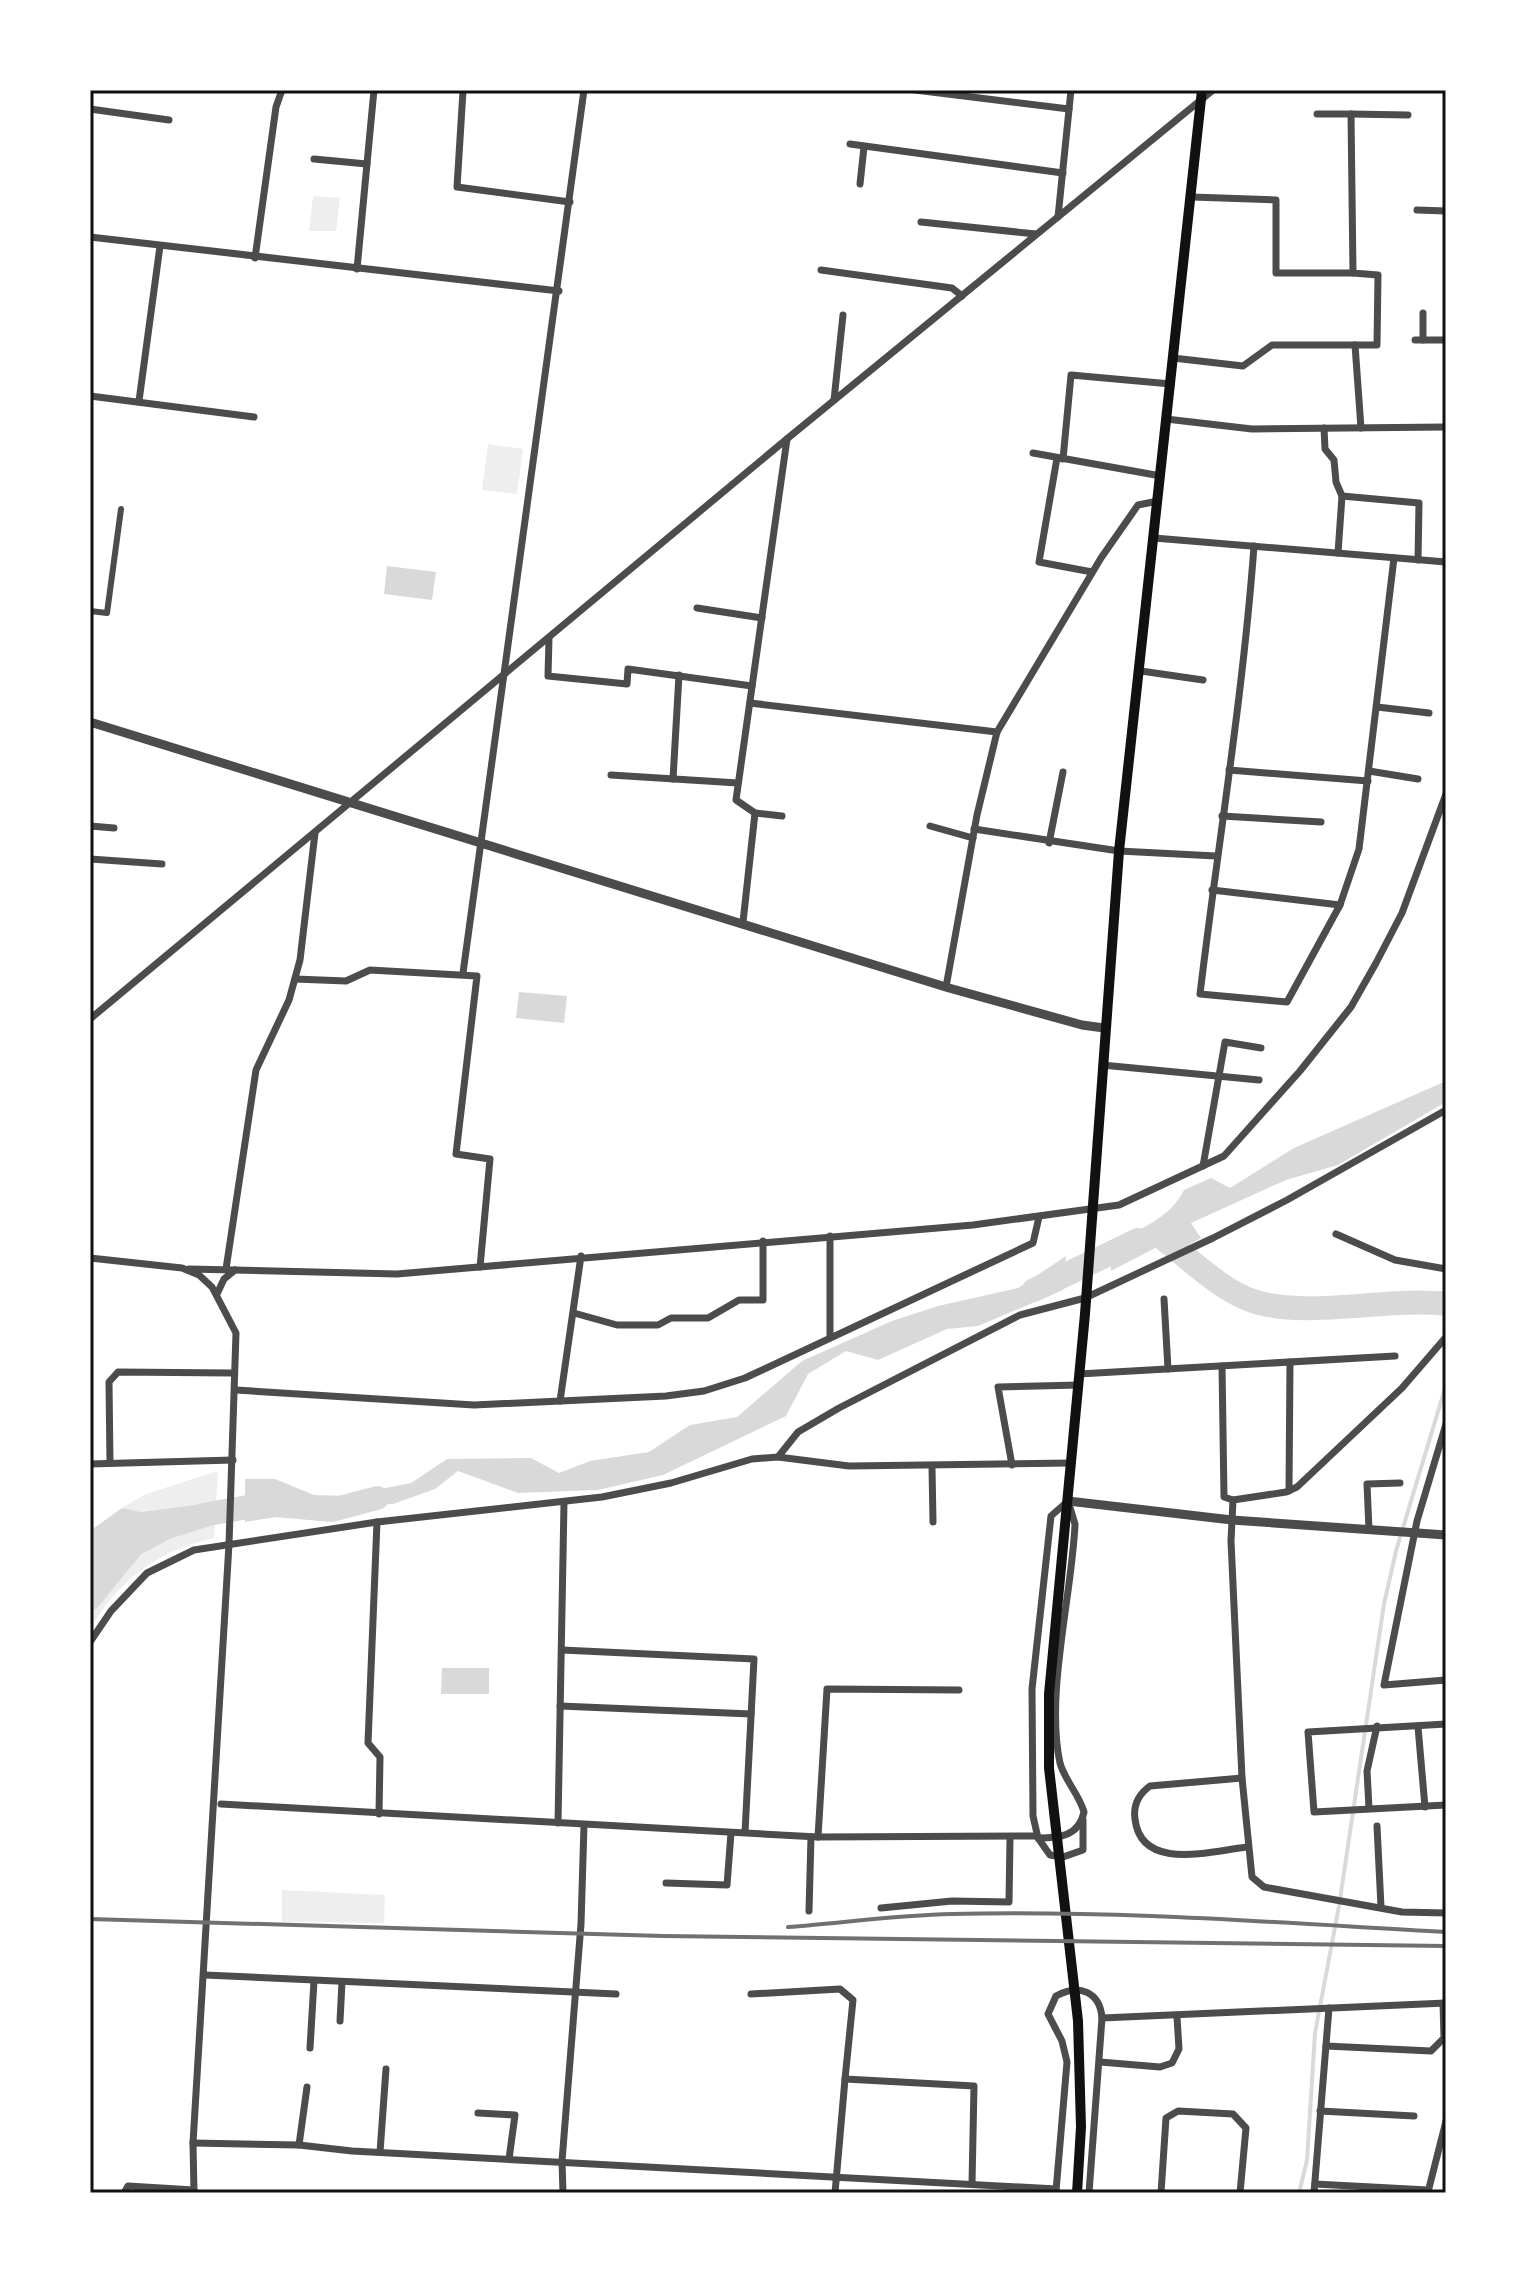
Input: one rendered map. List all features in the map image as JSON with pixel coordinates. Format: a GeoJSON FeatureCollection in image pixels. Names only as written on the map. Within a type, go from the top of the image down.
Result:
{"type":"FeatureCollection","features":[{"type":"Feature","properties":{"kind":"main road"},"geometry":{"type":"LineString","coordinates":[[1077,2193],[1081,2127],[1078,2021],[1048,1756],[1049,1694],[1079,1380],[1119,851],[1141,671],[1201,96]]}},
{"type":"Feature","properties":{"kind":"street"},"geometry":{"type":"LineString","coordinates":[[255,258],[276,107],[282,90]]}},
{"type":"Feature","properties":{"kind":"street"},"geometry":{"type":"LineString","coordinates":[[357,269],[374,90]]}},
{"type":"Feature","properties":{"kind":"street"},"geometry":{"type":"LineString","coordinates":[[463,973],[559,291],[584,90]]}},
{"type":"Feature","properties":{"kind":"street"},"geometry":{"type":"LineString","coordinates":[[915,90],[1069,109]]}},
{"type":"Feature","properties":{"kind":"street"},"geometry":{"type":"LineString","coordinates":[[1058,217],[1071,90]]}},
{"type":"Feature","properties":{"kind":"street"},"geometry":{"type":"LineString","coordinates":[[90,1019],[1201,96],[1213,90]]}},
{"type":"Feature","properties":{"kind":"street"},"geometry":{"type":"LineString","coordinates":[[463,91],[457,187],[570,202]]}},
{"type":"Feature","properties":{"kind":"street"},"geometry":{"type":"LineString","coordinates":[[90,109],[169,120]]}},
{"type":"Feature","properties":{"kind":"street"},"geometry":{"type":"LineString","coordinates":[[1317,114],[1408,115]]}},
{"type":"Feature","properties":{"kind":"street"},"geometry":{"type":"LineString","coordinates":[[1351,114],[1353,273]]}},
{"type":"Feature","properties":{"kind":"street"},"geometry":{"type":"LineString","coordinates":[[850,144],[1063,173]]}},
{"type":"Feature","properties":{"kind":"street"},"geometry":{"type":"LineString","coordinates":[[860,184],[864,147]]}},
{"type":"Feature","properties":{"kind":"street"},"geometry":{"type":"LineString","coordinates":[[314,159],[367,164]]}},
{"type":"Feature","properties":{"kind":"street"},"geometry":{"type":"LineString","coordinates":[[1173,358],[1243,366],[1272,345],[1377,345],[1378,275],[1276,273],[1276,200],[1192,197]]}},
{"type":"Feature","properties":{"kind":"street"},"geometry":{"type":"LineString","coordinates":[[1417,210],[1446,211]]}},
{"type":"Feature","properties":{"kind":"street"},"geometry":{"type":"LineString","coordinates":[[921,222],[1036,234]]}},
{"type":"Feature","properties":{"kind":"street"},"geometry":{"type":"LineString","coordinates":[[90,237],[559,291]]}},
{"type":"Feature","properties":{"kind":"street"},"geometry":{"type":"LineString","coordinates":[[139,401],[160,246]]}},
{"type":"Feature","properties":{"kind":"street"},"geometry":{"type":"LineString","coordinates":[[821,270],[952,288],[962,296]]}},
{"type":"Feature","properties":{"kind":"street"},"geometry":{"type":"LineString","coordinates":[[1423,313],[1419,340],[1446,340]]}},
{"type":"Feature","properties":{"kind":"street"},"geometry":{"type":"LineString","coordinates":[[834,400],[843,315]]}},
{"type":"Feature","properties":{"kind":"street"},"geometry":{"type":"LineString","coordinates":[[1355,345],[1361,428]]}},
{"type":"Feature","properties":{"kind":"street"},"geometry":{"type":"LineString","coordinates":[[1092,572],[1039,562],[1060,458],[1071,375],[1171,384]]}},
{"type":"Feature","properties":{"kind":"street"},"geometry":{"type":"LineString","coordinates":[[90,396],[254,417]]}},
{"type":"Feature","properties":{"kind":"street"},"geometry":{"type":"LineString","coordinates":[[1166,419],[1252,429],[1446,427]]}},
{"type":"Feature","properties":{"kind":"street"},"geometry":{"type":"LineString","coordinates":[[1324,428],[1325,449],[1334,460],[1336,482],[1342,496],[1338,553]]}},
{"type":"Feature","properties":{"kind":"street"},"geometry":{"type":"LineString","coordinates":[[782,816],[755,813],[736,800],[788,438]]}},
{"type":"Feature","properties":{"kind":"street"},"geometry":{"type":"LineString","coordinates":[[1033,453],[1161,476]]}},
{"type":"Feature","properties":{"kind":"street"},"geometry":{"type":"LineString","coordinates":[[1342,496],[1419,503],[1418,560]]}},
{"type":"Feature","properties":{"kind":"street"},"geometry":{"type":"LineString","coordinates":[[946,987],[974,833],[997,732],[1092,572],[1137,507],[1158,501]]}},
{"type":"Feature","properties":{"kind":"street"},"geometry":{"type":"LineString","coordinates":[[90,611],[107,613],[121,509]]}},
{"type":"Feature","properties":{"kind":"street"},"geometry":{"type":"LineString","coordinates":[[1154,538],[1446,562]]}},
{"type":"Feature","properties":{"kind":"street"},"geometry":{"type":"LineString","coordinates":[[1254,546],[1246,653],[1216,856],[1200,994],[1287,1002],[1340,905],[1359,849],[1394,558]]}},
{"type":"Feature","properties":{"kind":"street"},"geometry":{"type":"LineString","coordinates":[[697,608],[762,618]]}},
{"type":"Feature","properties":{"kind":"street"},"geometry":{"type":"LineString","coordinates":[[549,638],[548,676],[627,684],[628,669],[752,686]]}},
{"type":"Feature","properties":{"kind":"street"},"geometry":{"type":"LineString","coordinates":[[1141,671],[1203,680]]}},
{"type":"Feature","properties":{"kind":"street"},"geometry":{"type":"LineString","coordinates":[[673,779],[679,675]]}},
{"type":"Feature","properties":{"kind":"street"},"geometry":{"type":"LineString","coordinates":[[750,703],[997,732]]}},
{"type":"Feature","properties":{"kind":"street"},"geometry":{"type":"LineString","coordinates":[[1377,707],[1429,713]]}},
{"type":"Feature","properties":{"kind":"street"},"geometry":{"type":"LineString","coordinates":[[90,722],[946,987],[1104,1028]]}},
{"type":"Feature","properties":{"kind":"street"},"geometry":{"type":"LineString","coordinates":[[1229,770],[1368,781]]}},
{"type":"Feature","properties":{"kind":"street"},"geometry":{"type":"LineString","coordinates":[[1369,771],[1418,779]]}},
{"type":"Feature","properties":{"kind":"street"},"geometry":{"type":"LineString","coordinates":[[1049,843],[1063,772]]}},
{"type":"Feature","properties":{"kind":"street"},"geometry":{"type":"LineString","coordinates":[[611,775],[738,783]]}},
{"type":"Feature","properties":{"kind":"street"},"geometry":{"type":"LineString","coordinates":[[90,1258],[189,1269],[381,1275],[1039,1217],[1119,1205],[1224,1156],[1300,1071],[1351,1007],[1402,913],[1446,794]]}},
{"type":"Feature","properties":{"kind":"street"},"geometry":{"type":"LineString","coordinates":[[743,922],[755,813]]}},
{"type":"Feature","properties":{"kind":"street"},"geometry":{"type":"LineString","coordinates":[[1222,816],[1321,822]]}},
{"type":"Feature","properties":{"kind":"street"},"geometry":{"type":"LineString","coordinates":[[90,826],[114,828]]}},
{"type":"Feature","properties":{"kind":"street"},"geometry":{"type":"LineString","coordinates":[[930,826],[1119,851],[1216,856]]}},
{"type":"Feature","properties":{"kind":"street"},"geometry":{"type":"LineString","coordinates":[[217,1294],[230,1270],[256,1070],[285,1011],[295,979],[304,936],[315,833]]}},
{"type":"Feature","properties":{"kind":"street"},"geometry":{"type":"LineString","coordinates":[[90,859],[162,864]]}},
{"type":"Feature","properties":{"kind":"street"},"geometry":{"type":"LineString","coordinates":[[1212,890],[1340,905]]}},
{"type":"Feature","properties":{"kind":"street"},"geometry":{"type":"LineString","coordinates":[[295,979],[346,981],[370,970],[477,976],[456,1154],[490,1159],[480,1267]]}},
{"type":"Feature","properties":{"kind":"street"},"geometry":{"type":"LineString","coordinates":[[1203,1166],[1225,1042],[1261,1048]]}},
{"type":"Feature","properties":{"kind":"street"},"geometry":{"type":"LineString","coordinates":[[1102,1065],[1259,1080]]}},
{"type":"Feature","properties":{"kind":"street"},"geometry":{"type":"LineString","coordinates":[[778,1457],[798,1432],[839,1408],[1020,1315],[1085,1298],[1198,1245],[1287,1200],[1446,1110]]}},
{"type":"Feature","properties":{"kind":"street"},"geometry":{"type":"LineString","coordinates":[[236,1390],[437,1404],[560,1401],[704,1391],[730,1385],[1033,1243],[1039,1217]]}},
{"type":"Feature","properties":{"kind":"street"},"geometry":{"type":"LineString","coordinates":[[1336,1234],[1395,1260],[1446,1269]]}},
{"type":"Feature","properties":{"kind":"street"},"geometry":{"type":"LineString","coordinates":[[830,1236],[830,1337]]}},
{"type":"Feature","properties":{"kind":"street"},"geometry":{"type":"LineString","coordinates":[[574,1313],[617,1325],[658,1325],[671,1318],[708,1318],[739,1300],[763,1300],[763,1241]]}},
{"type":"Feature","properties":{"kind":"street"},"geometry":{"type":"LineString","coordinates":[[560,1401],[581,1256]]}},
{"type":"Feature","properties":{"kind":"street"},"geometry":{"type":"LineString","coordinates":[[124,2193],[128,2186],[194,2191],[193,2143],[233,1463],[236,1333],[217,1294],[189,1269]]}},
{"type":"Feature","properties":{"kind":"street"},"geometry":{"type":"LineString","coordinates":[[1164,1299],[1168,1369]]}},
{"type":"Feature","properties":{"kind":"street"},"geometry":{"type":"LineString","coordinates":[[1222,1366],[1224,1497],[1233,1500],[1289,1491],[1314,1473],[1402,1388],[1446,1337]]}},
{"type":"Feature","properties":{"kind":"street"},"geometry":{"type":"LineString","coordinates":[[1012,1465],[998,1387],[1168,1369],[1395,1356]]}},
{"type":"Feature","properties":{"kind":"street"},"geometry":{"type":"LineString","coordinates":[[1289,1491],[1290,1362]]}},
{"type":"Feature","properties":{"kind":"street"},"geometry":{"type":"LineString","coordinates":[[110,1463],[109,1382],[118,1372],[231,1373]]}},
{"type":"Feature","properties":{"kind":"street"},"geometry":{"type":"LineString","coordinates":[[1446,1424],[1444,1442],[1414,1533],[1384,1685],[1446,1680]]}},
{"type":"Feature","properties":{"kind":"street"},"geometry":{"type":"LineString","coordinates":[[90,1642],[111,1611],[147,1573],[177,1556],[229,1539],[564,1503],[642,1490],[752,1459],[778,1457],[849,1466],[1071,1463]]}},
{"type":"Feature","properties":{"kind":"street"},"geometry":{"type":"LineString","coordinates":[[90,1464],[233,1463]]}},
{"type":"Feature","properties":{"kind":"street"},"geometry":{"type":"LineString","coordinates":[[932,1467],[933,1522]]}},
{"type":"Feature","properties":{"kind":"street"},"geometry":{"type":"LineString","coordinates":[[1369,1530],[1367,1484],[1400,1483]]}},
{"type":"Feature","properties":{"kind":"street"},"geometry":{"type":"LineString","coordinates":[[1233,1500],[1242,1778],[1252,1877],[1264,1887],[1402,1912],[1446,1913]]}},
{"type":"Feature","properties":{"kind":"street"},"geometry":{"type":"LineString","coordinates":[[1068,1501],[1075,1524],[1059,1682],[1059,1755],[1064,1777],[1082,1802],[1083,1850],[1075,1855],[1050,1855],[1037,1837],[1032,1689],[1042,1575],[1051,1516],[1068,1501],[1232,1520],[1446,1535]]}},
{"type":"Feature","properties":{"kind":"street"},"geometry":{"type":"LineString","coordinates":[[558,1823],[564,1503]]}},
{"type":"Feature","properties":{"kind":"street"},"geometry":{"type":"LineString","coordinates":[[377,1522],[368,1743],[380,1757],[379,1814]]}},
{"type":"Feature","properties":{"kind":"street"},"geometry":{"type":"LineString","coordinates":[[562,1650],[754,1659],[745,1832]]}},
{"type":"Feature","properties":{"kind":"street"},"geometry":{"type":"LineString","coordinates":[[809,1911],[827,1689],[959,1690]]}},
{"type":"Feature","properties":{"kind":"street"},"geometry":{"type":"LineString","coordinates":[[560,1706],[751,1714]]}},
{"type":"Feature","properties":{"kind":"street"},"geometry":{"type":"LineString","coordinates":[[1446,1724],[1308,1732],[1314,1812],[1446,1805]]}},
{"type":"Feature","properties":{"kind":"street"},"geometry":{"type":"LineString","coordinates":[[1369,1808],[1367,1771],[1374,1726]]}},
{"type":"Feature","properties":{"kind":"street"},"geometry":{"type":"LineString","coordinates":[[1418,1727],[1425,1807]]}},
{"type":"Feature","properties":{"kind":"street"},"geometry":{"type":"LineString","coordinates":[[1242,1778],[1150,1786],[1141,1792],[1134,1813],[1142,1841],[1160,1853],[1247,1847]]}},
{"type":"Feature","properties":{"kind":"street"},"geometry":{"type":"LineString","coordinates":[[221,1804],[815,1837],[1010,1839],[1067,1836],[1083,1820]]}},
{"type":"Feature","properties":{"kind":"street"},"geometry":{"type":"LineString","coordinates":[[563,2193],[562,2161],[584,1825]]}},
{"type":"Feature","properties":{"kind":"street"},"geometry":{"type":"LineString","coordinates":[[1377,1826],[1381,1907]]}},
{"type":"Feature","properties":{"kind":"street"},"geometry":{"type":"LineString","coordinates":[[666,1883],[727,1885],[731,1833]]}},
{"type":"Feature","properties":{"kind":"street"},"geometry":{"type":"LineString","coordinates":[[881,1908],[952,1901],[1009,1902],[1010,1839]]}},
{"type":"Feature","properties":{"kind":"street"},"geometry":{"type":"LineString","coordinates":[[205,1975],[616,1994]]}},
{"type":"Feature","properties":{"kind":"street"},"geometry":{"type":"LineString","coordinates":[[310,2048],[314,1981]]}},
{"type":"Feature","properties":{"kind":"street"},"geometry":{"type":"LineString","coordinates":[[340,2021],[342,1982]]}},
{"type":"Feature","properties":{"kind":"street"},"geometry":{"type":"LineString","coordinates":[[751,1994],[840,1989],[853,2000],[835,2193]]}},
{"type":"Feature","properties":{"kind":"street"},"geometry":{"type":"LineString","coordinates":[[193,2143],[299,2145],[1056,2191],[1067,2062],[1062,2041],[1048,2014],[1050,2004],[1062,1992],[1086,1992],[1098,1999],[1102,2018],[1089,2193]]}},
{"type":"Feature","properties":{"kind":"street"},"geometry":{"type":"LineString","coordinates":[[1102,2018],[1444,2003],[1444,2038],[1431,2051],[1326,2046]]}},
{"type":"Feature","properties":{"kind":"street"},"geometry":{"type":"LineString","coordinates":[[1314,2193],[1326,2046],[1326,2008]]}},
{"type":"Feature","properties":{"kind":"street"},"geometry":{"type":"LineString","coordinates":[[1100,2062],[1166,2066],[1179,2049],[1177,2017]]}},
{"type":"Feature","properties":{"kind":"street"},"geometry":{"type":"LineString","coordinates":[[380,2152],[386,2069]]}},
{"type":"Feature","properties":{"kind":"street"},"geometry":{"type":"LineString","coordinates":[[845,2079],[974,2086],[972,2184]]}},
{"type":"Feature","properties":{"kind":"street"},"geometry":{"type":"LineString","coordinates":[[299,2145],[307,2087]]}},
{"type":"Feature","properties":{"kind":"street"},"geometry":{"type":"LineString","coordinates":[[1161,2193],[1166,2118],[1178,2111],[1233,2114],[1246,2128],[1240,2193]]}},
{"type":"Feature","properties":{"kind":"street"},"geometry":{"type":"LineString","coordinates":[[1320,2111],[1414,2116]]}},
{"type":"Feature","properties":{"kind":"street"},"geometry":{"type":"LineString","coordinates":[[478,2113],[515,2115],[509,2159]]}},
{"type":"Feature","properties":{"kind":"street"},"geometry":{"type":"LineString","coordinates":[[1315,2184],[1428,2192],[1446,2121]]}},
{"type":"Feature","properties":{"kind":"street"},"geometry":{"type":"LineString","coordinates":[[940,2182],[941,2193]]}},
{"type":"Feature","properties":{"kind":"shaded area"},"geometry":{"type":"Polygon","coordinates":[[[313,196],[340,198],[336,231],[309,231],[313,196]]]}},
{"type":"Feature","properties":{"kind":"shaded area"},"geometry":{"type":"Polygon","coordinates":[[[488,444],[523,449],[517,494],[482,490],[488,444]]]}},
{"type":"Feature","properties":{"kind":"shaded area"},"geometry":{"type":"Polygon","coordinates":[[[387,566],[436,572],[432,600],[384,594],[387,566]]]}},
{"type":"Feature","properties":{"kind":"shaded area"},"geometry":{"type":"Polygon","coordinates":[[[519,992],[567,996],[564,1023],[516,1018],[519,992]]]}},
{"type":"Feature","properties":{"kind":"shaded area"},"geometry":{"type":"Polygon","coordinates":[[[1446,1081],[1446,1102],[1338,1165],[1286,1180],[1191,1223],[1201,1238],[1173,1254],[1161,1245],[1111,1271],[1110,1243],[1162,1216],[1184,1190],[1211,1178],[1230,1188],[1294,1148],[1446,1081]]]}},
{"type":"Feature","properties":{"kind":"shaded area"},"geometry":{"type":"Polygon","coordinates":[[[1066,1256],[1063,1290],[978,1326],[947,1329],[878,1360],[846,1351],[808,1374],[786,1416],[663,1475],[598,1490],[518,1493],[458,1471],[435,1489],[393,1504],[347,1506],[245,1522],[245,1479],[275,1479],[314,1495],[346,1496],[411,1483],[447,1459],[531,1458],[559,1473],[590,1461],[649,1452],[690,1425],[737,1417],[802,1361],[892,1321],[938,1306],[1018,1288],[1066,1256]]]}},
{"type":"Feature","properties":{"kind":"shaded area"},"geometry":{"type":"Polygon","coordinates":[[[218,1471],[216,1502],[140,1512],[122,1508],[146,1494],[218,1471]]]}},
{"type":"Feature","properties":{"kind":"shaded area"},"geometry":{"type":"Polygon","coordinates":[[[216,1502],[216,1517],[145,1536],[120,1554],[90,1587],[90,1531],[122,1508],[141,1512],[216,1502]]]}},
{"type":"Feature","properties":{"kind":"shaded area"},"geometry":{"type":"Polygon","coordinates":[[[216,1517],[214,1538],[176,1550],[142,1570],[113,1596],[90,1630],[90,1587],[119,1554],[144,1536],[216,1517]]]}},
{"type":"Feature","properties":{"kind":"shaded area"},"geometry":{"type":"Polygon","coordinates":[[[442,1668],[489,1668],[489,1694],[441,1694],[442,1668]]]}},
{"type":"Feature","properties":{"kind":"shaded area"},"geometry":{"type":"Polygon","coordinates":[[[282,1890],[385,1895],[384,1923],[282,1922],[282,1890]]]}},
{"type":"Feature","properties":{"kind":"waterway"},"geometry":{"type":"LineString","coordinates":[[1161,1237],[1229,1289],[1253,1301],[1274,1306],[1322,1308],[1399,1303],[1446,1304]]}},
{"type":"Feature","properties":{"kind":"waterway"},"geometry":{"type":"LineString","coordinates":[[1034,1290],[1138,1240]]}},
{"type":"Feature","properties":{"kind":"waterway"},"geometry":{"type":"LineString","coordinates":[[1299,2193],[1307,2160],[1315,2033],[1339,1906],[1384,1604],[1396,1551],[1446,1385]]}},
{"type":"Feature","properties":{"kind":"waterway"},"geometry":{"type":"LineString","coordinates":[[90,1598],[133,1545],[167,1527],[208,1514],[265,1504],[332,1510],[377,1498]]}},
{"type":"Feature","properties":{"kind":"railway"},"geometry":{"type":"LineString","coordinates":[[788,1927],[911,1916],[1014,1913],[1199,1918],[1446,1932]]}},
{"type":"Feature","properties":{"kind":"railway"},"geometry":{"type":"LineString","coordinates":[[90,1919],[663,1936],[1446,1946]]}}]}
